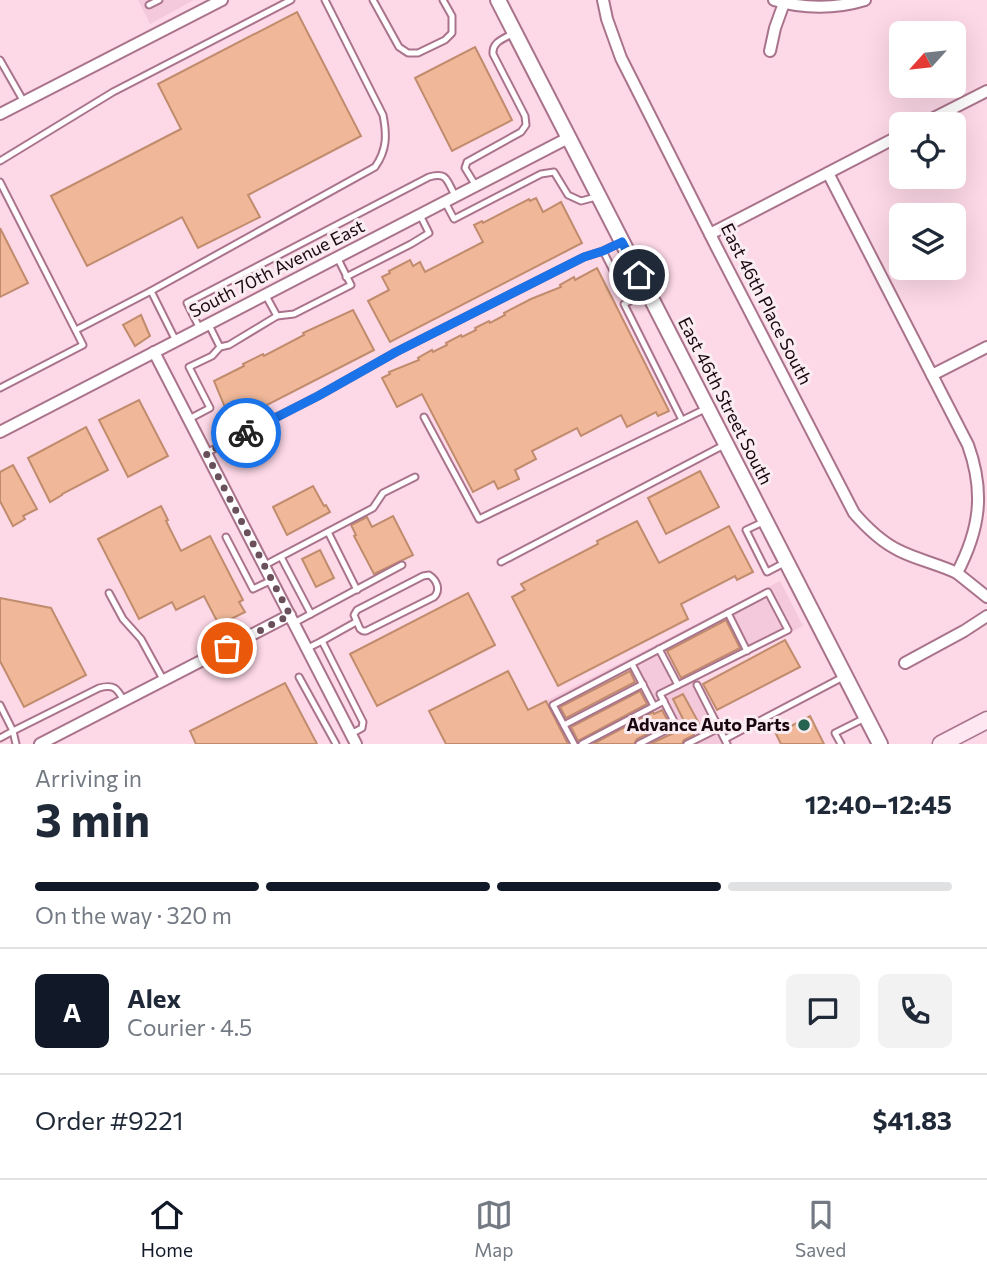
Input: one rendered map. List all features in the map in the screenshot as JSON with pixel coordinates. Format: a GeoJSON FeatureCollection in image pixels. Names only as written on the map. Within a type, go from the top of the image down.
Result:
{"type":"FeatureCollection","features":[{"type":"Feature","properties":{"kind":"main road"},"geometry":{"type":"LineString","coordinates":[[941,744],[968,738],[987,720]]}},
{"type":"Feature","properties":{"kind":"street"},"geometry":{"type":"LineString","coordinates":[[0,114],[222,0]]}},
{"type":"Feature","properties":{"kind":"street","name":"East 46th Street South"},"geometry":{"type":"LineString","coordinates":[[498,0],[880,744]]}},
{"type":"Feature","properties":{"kind":"street","name":"East 46th Place South"},"geometry":{"type":"LineString","coordinates":[[603,0],[621,58],[854,513],[869,529],[901,552],[957,573],[987,597]]}},
{"type":"Feature","properties":{"kind":"street"},"geometry":{"type":"LineString","coordinates":[[770,51],[779,1],[820,7],[865,0]]}},
{"type":"Feature","properties":{"kind":"street"},"geometry":{"type":"LineString","coordinates":[[946,112],[987,91]]}},
{"type":"Feature","properties":{"kind":"street","name":"South 70th Avenue East"},"geometry":{"type":"LineString","coordinates":[[0,432],[569,137]]}},
{"type":"Feature","properties":{"kind":"street"},"geometry":{"type":"LineString","coordinates":[[710,234],[889,141]]}},
{"type":"Feature","properties":{"kind":"street"},"geometry":{"type":"LineString","coordinates":[[828,173],[968,445],[982,481],[975,530],[957,573]]}},
{"type":"Feature","properties":{"kind":"street"},"geometry":{"type":"LineString","coordinates":[[932,375],[987,347]]}},
{"type":"Feature","properties":{"kind":"street"},"geometry":{"type":"LineString","coordinates":[[154,352],[353,739]]}},
{"type":"Feature","properties":{"kind":"street"},"geometry":{"type":"LineString","coordinates":[[905,663],[987,616]]}},
{"type":"Feature","properties":{"kind":"street"},"geometry":{"type":"LineString","coordinates":[[40,744],[292,619]]}},
{"type":"Feature","properties":{"kind":"lane"},"geometry":{"type":"LineString","coordinates":[[149,5],[159,0]]}},
{"type":"Feature","properties":{"kind":"lane"},"geometry":{"type":"LineString","coordinates":[[0,161],[113,92],[290,0]]}},
{"type":"Feature","properties":{"kind":"lane"},"geometry":{"type":"LineString","coordinates":[[76,330],[375,167],[382,158],[386,132],[383,115],[324,0]]}},
{"type":"Feature","properties":{"kind":"lane"},"geometry":{"type":"LineString","coordinates":[[373,0],[399,47],[408,53],[418,53],[445,40],[452,33],[452,16],[443,0]]}},
{"type":"Feature","properties":{"kind":"lane"},"geometry":{"type":"LineString","coordinates":[[476,186],[465,168],[467,162],[521,132],[526,125],[525,116],[493,54],[496,43],[515,33]]}},
{"type":"Feature","properties":{"kind":"lane"},"geometry":{"type":"LineString","coordinates":[[0,60],[24,102]]}},
{"type":"Feature","properties":{"kind":"lane"},"geometry":{"type":"LineString","coordinates":[[445,202],[454,219],[541,174],[554,172],[568,195],[580,201],[599,197]]}},
{"type":"Feature","properties":{"kind":"lane"},"geometry":{"type":"LineString","coordinates":[[220,347],[187,303],[429,177],[439,174],[444,177],[456,197]]}},
{"type":"Feature","properties":{"kind":"lane"},"geometry":{"type":"LineString","coordinates":[[0,182],[83,345],[0,388]]}},
{"type":"Feature","properties":{"kind":"lane"},"geometry":{"type":"LineString","coordinates":[[346,277],[429,233],[420,215]]}},
{"type":"Feature","properties":{"kind":"lane"},"geometry":{"type":"LineString","coordinates":[[206,453],[525,286],[622,242]]}},
{"type":"Feature","properties":{"kind":"lane"},"geometry":{"type":"LineString","coordinates":[[603,251],[621,286]]}},
{"type":"Feature","properties":{"kind":"lane"},"geometry":{"type":"LineString","coordinates":[[189,419],[210,408],[189,367],[277,316],[294,314],[351,285],[337,257]]}},
{"type":"Feature","properties":{"kind":"lane"},"geometry":{"type":"LineString","coordinates":[[151,291],[176,341]]}},
{"type":"Feature","properties":{"kind":"lane"},"geometry":{"type":"LineString","coordinates":[[648,292],[624,304],[682,420]]}},
{"type":"Feature","properties":{"kind":"lane"},"geometry":{"type":"LineString","coordinates":[[265,294],[277,316]]}},
{"type":"Feature","properties":{"kind":"lane"},"geometry":{"type":"LineString","coordinates":[[424,417],[480,519],[707,408]]}},
{"type":"Feature","properties":{"kind":"lane"},"geometry":{"type":"LineString","coordinates":[[501,562],[726,444]]}},
{"type":"Feature","properties":{"kind":"lane"},"geometry":{"type":"LineString","coordinates":[[264,565],[373,508],[383,493],[415,477]]}},
{"type":"Feature","properties":{"kind":"lane"},"geometry":{"type":"LineString","coordinates":[[765,520],[746,530],[767,572],[786,562]]}},
{"type":"Feature","properties":{"kind":"lane"},"geometry":{"type":"LineString","coordinates":[[328,532],[357,590]]}},
{"type":"Feature","properties":{"kind":"lane"},"geometry":{"type":"LineString","coordinates":[[226,537],[253,589],[272,580]]}},
{"type":"Feature","properties":{"kind":"lane"},"geometry":{"type":"LineString","coordinates":[[281,557],[311,614]]}},
{"type":"Feature","properties":{"kind":"lane"},"geometry":{"type":"LineString","coordinates":[[292,619],[311,614],[402,565]]}},
{"type":"Feature","properties":{"kind":"lane"},"geometry":{"type":"LineString","coordinates":[[423,576],[433,577],[438,588],[434,597],[366,631],[360,629],[356,622],[354,615],[357,610],[423,576]]}},
{"type":"Feature","properties":{"kind":"lane"},"geometry":{"type":"LineString","coordinates":[[574,744],[553,705],[768,592],[788,630],[660,694],[676,725],[639,744]]}},
{"type":"Feature","properties":{"kind":"lane"},"geometry":{"type":"LineString","coordinates":[[108,593],[123,619],[141,639],[164,681]]}},
{"type":"Feature","properties":{"kind":"lane"},"geometry":{"type":"LineString","coordinates":[[728,613],[747,651]]}},
{"type":"Feature","properties":{"kind":"lane"},"geometry":{"type":"LineString","coordinates":[[307,648],[356,622]]}},
{"type":"Feature","properties":{"kind":"lane"},"geometry":{"type":"LineString","coordinates":[[322,641],[363,722],[362,728],[353,739]]}},
{"type":"Feature","properties":{"kind":"lane"},"geometry":{"type":"LineString","coordinates":[[659,649],[678,685]]}},
{"type":"Feature","properties":{"kind":"lane"},"geometry":{"type":"LineString","coordinates":[[632,664],[654,706]]}},
{"type":"Feature","properties":{"kind":"lane"},"geometry":{"type":"LineString","coordinates":[[697,685],[726,741],[845,676]]}},
{"type":"Feature","properties":{"kind":"lane"},"geometry":{"type":"LineString","coordinates":[[299,677],[336,744]]}},
{"type":"Feature","properties":{"kind":"lane"},"geometry":{"type":"LineString","coordinates":[[564,725],[643,684]]}},
{"type":"Feature","properties":{"kind":"lane"},"geometry":{"type":"LineString","coordinates":[[0,738],[99,688],[109,686],[117,690],[124,701]]}},
{"type":"Feature","properties":{"kind":"lane"},"geometry":{"type":"LineString","coordinates":[[582,744],[664,701]]}},
{"type":"Feature","properties":{"kind":"lane"},"geometry":{"type":"LineString","coordinates":[[0,705],[13,731],[16,744]]}},
{"type":"Feature","properties":{"kind":"lane"},"geometry":{"type":"LineString","coordinates":[[841,744],[835,733],[866,717]]}},
{"type":"Feature","properties":{"kind":"lane"},"geometry":{"type":"LineString","coordinates":[[687,744],[719,728]]}},
{"type":"Feature","properties":{"kind":"shaded area"},"geometry":{"type":"Polygon","coordinates":[[[138,0],[194,0],[150,24],[138,0]]]}},
{"type":"Feature","properties":{"kind":"shaded area"},"geometry":{"type":"Polygon","coordinates":[[[780,581],[803,626],[699,679],[733,744],[556,744],[536,706],[780,581]]]}},
{"type":"Feature","properties":{"kind":"building"},"geometry":{"type":"Polygon","coordinates":[[[297,12],[361,136],[248,195],[260,217],[198,248],[182,217],[87,266],[51,196],[181,129],[158,84],[297,12]]]}},
{"type":"Feature","properties":{"kind":"building"},"geometry":{"type":"Polygon","coordinates":[[[475,47],[512,120],[452,151],[415,78],[475,47]]]}},
{"type":"Feature","properties":{"kind":"building"},"geometry":{"type":"Polygon","coordinates":[[[536,198],[543,212],[561,202],[582,243],[390,342],[368,301],[389,290],[382,277],[410,260],[413,266],[420,262],[425,272],[483,242],[474,225],[536,198]]]}},
{"type":"Feature","properties":{"kind":"building"},"geometry":{"type":"Polygon","coordinates":[[[0,228],[28,283],[0,297],[0,228]]]}},
{"type":"Feature","properties":{"kind":"building"},"geometry":{"type":"Polygon","coordinates":[[[597,268],[669,411],[658,416],[656,412],[627,427],[621,415],[581,436],[577,428],[532,451],[536,459],[515,470],[519,479],[498,489],[494,481],[473,492],[422,394],[397,407],[382,378],[531,299],[561,287],[560,285],[574,277],[575,280],[597,268]]]}},
{"type":"Feature","properties":{"kind":"building"},"geometry":{"type":"Polygon","coordinates":[[[353,310],[374,350],[234,422],[214,381],[304,335],[303,333],[353,310]]]}},
{"type":"Feature","properties":{"kind":"building"},"geometry":{"type":"Polygon","coordinates":[[[141,315],[150,336],[135,346],[123,325],[141,315]]]}},
{"type":"Feature","properties":{"kind":"building"},"geometry":{"type":"Polygon","coordinates":[[[139,400],[168,456],[128,477],[99,420],[139,400]]]}},
{"type":"Feature","properties":{"kind":"building"},"geometry":{"type":"Polygon","coordinates":[[[86,427],[108,470],[50,502],[28,458],[86,427]]]}},
{"type":"Feature","properties":{"kind":"building"},"geometry":{"type":"Polygon","coordinates":[[[13,465],[37,509],[23,516],[25,519],[13,526],[0,501],[0,472],[13,465]]]}},
{"type":"Feature","properties":{"kind":"building"},"geometry":{"type":"Polygon","coordinates":[[[700,471],[719,507],[666,534],[648,498],[700,471]]]}},
{"type":"Feature","properties":{"kind":"building"},"geometry":{"type":"Polygon","coordinates":[[[313,486],[330,512],[287,535],[273,507],[313,486]]]}},
{"type":"Feature","properties":{"kind":"building"},"geometry":{"type":"Polygon","coordinates":[[[161,506],[181,551],[210,536],[243,600],[239,602],[245,612],[219,625],[204,596],[176,610],[172,602],[139,619],[98,539],[161,506]]]}},
{"type":"Feature","properties":{"kind":"building"},"geometry":{"type":"Polygon","coordinates":[[[393,516],[413,555],[374,574],[351,525],[367,517],[372,527],[393,516]]]}},
{"type":"Feature","properties":{"kind":"building"},"geometry":{"type":"Polygon","coordinates":[[[637,521],[659,563],[729,526],[753,572],[737,580],[735,576],[681,604],[688,619],[558,686],[512,597],[525,590],[521,584],[637,521]]]}},
{"type":"Feature","properties":{"kind":"building"},"geometry":{"type":"Polygon","coordinates":[[[320,550],[334,578],[316,587],[302,559],[320,550]]]}},
{"type":"Feature","properties":{"kind":"building"},"geometry":{"type":"Polygon","coordinates":[[[468,593],[495,645],[377,706],[350,654],[468,593]]]}},
{"type":"Feature","properties":{"kind":"building"},"geometry":{"type":"Polygon","coordinates":[[[0,598],[51,608],[86,675],[24,707],[0,661],[0,598]]]}},
{"type":"Feature","properties":{"kind":"building"},"geometry":{"type":"Polygon","coordinates":[[[726,620],[740,648],[681,678],[667,651],[726,620]]]}},
{"type":"Feature","properties":{"kind":"building"},"geometry":{"type":"Polygon","coordinates":[[[785,640],[800,667],[717,710],[703,684],[785,640]]]}},
{"type":"Feature","properties":{"kind":"building"},"geometry":{"type":"Polygon","coordinates":[[[508,671],[528,710],[546,701],[568,744],[446,744],[429,711],[508,671]]]}},
{"type":"Feature","properties":{"kind":"building"},"geometry":{"type":"Polygon","coordinates":[[[630,671],[635,682],[566,718],[560,707],[630,671]]]}},
{"type":"Feature","properties":{"kind":"building"},"geometry":{"type":"Polygon","coordinates":[[[285,683],[317,744],[196,744],[190,731],[285,683]]]}},
{"type":"Feature","properties":{"kind":"building"},"geometry":{"type":"Polygon","coordinates":[[[640,691],[647,704],[578,741],[571,727],[640,691]]]}},
{"type":"Feature","properties":{"kind":"building"},"geometry":{"type":"Polygon","coordinates":[[[683,694],[701,727],[692,732],[694,735],[682,744],[650,744],[687,727],[673,699],[683,694]]]}},
{"type":"Feature","properties":{"kind":"building"},"geometry":{"type":"Polygon","coordinates":[[[662,710],[669,723],[637,739],[634,744],[593,744],[653,712],[654,714],[662,710]]]}},
{"type":"Feature","properties":{"kind":"building","name":"Advance Auto Parts"},"geometry":{"type":"Polygon","coordinates":[[[810,716],[824,744],[781,744],[776,734],[810,716]]]}},
{"type":"Feature","properties":{"kind":"way so far"},"geometry":{"type":"LineString","coordinates":[[227,648],[290,615],[206,453],[246,433]]}},
{"type":"Feature","properties":{"kind":"place","name":"Advance Auto Parts"},"geometry":{"type":"Point","coordinates":[804,725]}},
{"type":"Feature","properties":{"kind":"route"},"geometry":{"type":"LineString","coordinates":[[246,433],[396,352],[584,257],[622,242],[639,275]]}}]}
